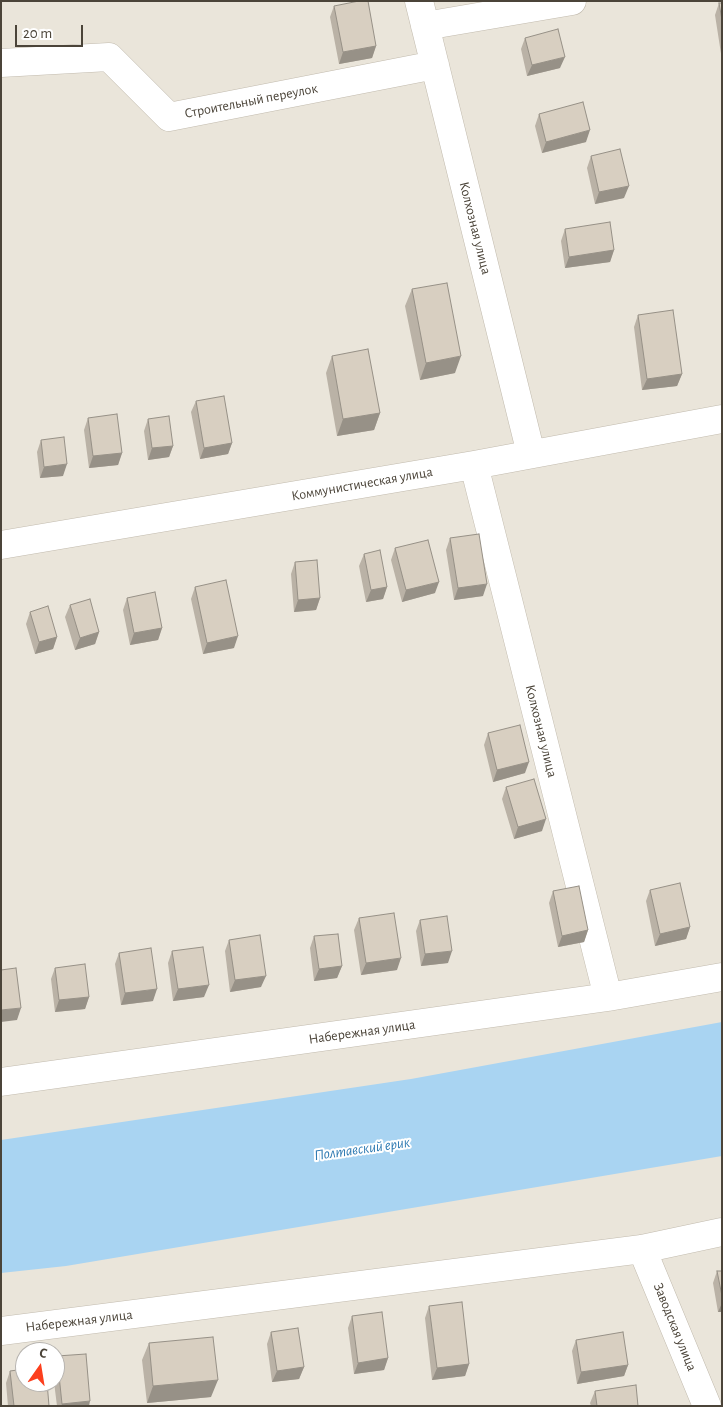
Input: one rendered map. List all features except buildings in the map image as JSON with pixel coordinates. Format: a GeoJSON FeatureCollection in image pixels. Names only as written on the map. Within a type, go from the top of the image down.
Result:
{"type":"FeatureCollection","features":[{"type":"Feature","properties":{"kind":"street"},"geometry":{"type":"LineString","coordinates":[[422,13],[572,1]]}},
{"type":"Feature","properties":{"kind":"street","name":"Колхозная улица"},"geometry":{"type":"LineString","coordinates":[[422,13],[531,454]]}},
{"type":"Feature","properties":{"kind":"street","name":"Строительный переулок"},"geometry":{"type":"LineString","coordinates":[[1,63],[109,57],[169,117],[435,65]]}},
{"type":"Feature","properties":{"kind":"street","name":"Коммунистическая улица"},"geometry":{"type":"LineString","coordinates":[[1,544],[474,465],[722,419]]}},
{"type":"Feature","properties":{"kind":"street","name":"Колхозная улица"},"geometry":{"type":"LineString","coordinates":[[474,465],[608,997]]}},
{"type":"Feature","properties":{"kind":"street","name":"Набережная улица"},"geometry":{"type":"LineString","coordinates":[[1,1082],[608,997],[722,977]]}},
{"type":"Feature","properties":{"kind":"street","name":"Набережная улица"},"geometry":{"type":"LineString","coordinates":[[1,1331],[642,1249],[722,1232]]}},
{"type":"Feature","properties":{"kind":"street","name":"Заводская улица"},"geometry":{"type":"LineString","coordinates":[[642,1249],[707,1406]]}},
{"type":"Feature","properties":{"kind":"shaded area"},"geometry":{"type":"Polygon","coordinates":[[[1,1],[722,1],[722,1406],[1,1406],[1,1]]]}},
{"type":"Feature","properties":{"kind":"water","name":"Полтавский ерик"},"geometry":{"type":"Polygon","coordinates":[[[722,1022],[722,1156],[66,1266],[1,1273],[1,1140],[411,1079],[722,1022]]]}}]}
